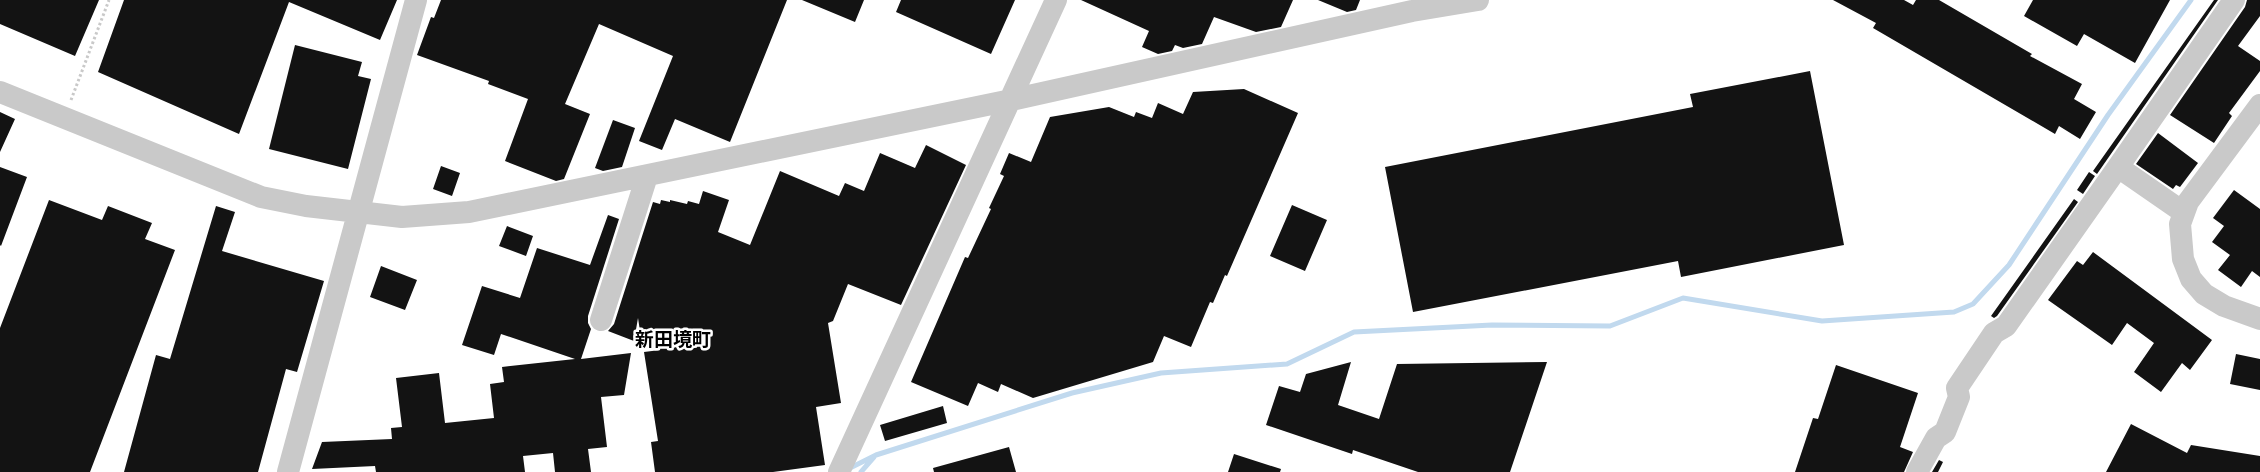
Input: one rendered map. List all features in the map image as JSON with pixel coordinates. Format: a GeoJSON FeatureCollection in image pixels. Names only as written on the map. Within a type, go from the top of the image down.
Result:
{"type":"FeatureCollection","features":[{"type":"Feature","properties":{"kind":"street"},"geometry":{"type":"LineString","coordinates":[[288,472],[416,0]]}},
{"type":"Feature","properties":{"kind":"street"},"geometry":{"type":"LineString","coordinates":[[836,469],[1011,100],[1056,0]]}},
{"type":"Feature","properties":{"kind":"street"},"geometry":{"type":"LineString","coordinates":[[1917,472],[1936,438],[1945,432],[1959,397],[1957,388],[1994,333],[2006,326],[2234,0]]}},
{"type":"Feature","properties":{"kind":"street"},"geometry":{"type":"LineString","coordinates":[[0,92],[261,196],[306,206],[402,217],[469,212],[1011,100],[1412,12],[1471,1]]}},
{"type":"Feature","properties":{"kind":"street"},"geometry":{"type":"LineString","coordinates":[[2258,111],[2198,189],[2183,212],[2180,224],[2183,259],[2191,279],[2204,294],[2224,306],[2260,319]]}},
{"type":"Feature","properties":{"kind":"street"},"geometry":{"type":"LineString","coordinates":[[2118,167],[2183,212]]}},
{"type":"Feature","properties":{"kind":"street"},"geometry":{"type":"LineString","coordinates":[[601,320],[646,176]]}},
{"type":"Feature","properties":{"kind":"path"},"geometry":{"type":"LineString","coordinates":[[64,118],[109,0]]}},
{"type":"Feature","properties":{"kind":"building"},"geometry":{"type":"Polygon","coordinates":[[[0,0],[99,0],[75,56],[0,24],[0,0]]]}},
{"type":"Feature","properties":{"kind":"building"},"geometry":{"type":"Polygon","coordinates":[[[124,0],[397,0],[380,40],[289,2],[239,134],[98,72],[124,0]]]}},
{"type":"Feature","properties":{"kind":"building"},"geometry":{"type":"Polygon","coordinates":[[[441,0],[787,0],[730,142],[675,119],[662,150],[639,141],[673,56],[599,24],[565,104],[590,114],[564,179],[556,181],[505,161],[528,99],[488,84],[489,81],[417,55],[431,17],[434,18],[441,0]]]}},
{"type":"Feature","properties":{"kind":"building"},"geometry":{"type":"Polygon","coordinates":[[[802,0],[864,0],[855,22],[802,0]]]}},
{"type":"Feature","properties":{"kind":"building"},"geometry":{"type":"Polygon","coordinates":[[[901,0],[1015,0],[991,54],[896,12],[901,0]]]}},
{"type":"Feature","properties":{"kind":"building"},"geometry":{"type":"Polygon","coordinates":[[[1081,0],[1293,0],[1281,27],[1256,32],[1214,17],[1202,44],[1183,48],[1175,45],[1172,51],[1158,54],[1142,47],[1149,31],[1081,0]]]}},
{"type":"Feature","properties":{"kind":"building"},"geometry":{"type":"Polygon","coordinates":[[[1318,0],[1360,0],[1356,10],[1347,12],[1318,0]]]}},
{"type":"Feature","properties":{"kind":"building"},"geometry":{"type":"Polygon","coordinates":[[[1833,0],[1904,0],[1913,5],[1916,0],[1939,0],[2032,54],[2030,56],[2082,84],[2074,99],[2096,112],[2080,139],[2059,126],[2055,134],[1873,28],[1876,23],[1833,0]]]}},
{"type":"Feature","properties":{"kind":"building"},"geometry":{"type":"Polygon","coordinates":[[[2033,0],[2170,0],[2135,63],[2084,34],[2077,46],[2024,16],[2033,0]]]}},
{"type":"Feature","properties":{"kind":"building"},"geometry":{"type":"Polygon","coordinates":[[[2214,0],[2218,0],[2097,174],[2093,171],[2214,0]]]}},
{"type":"Feature","properties":{"kind":"building"},"geometry":{"type":"Polygon","coordinates":[[[2247,0],[2260,0],[2260,16],[2238,46],[2260,61],[2260,71],[2229,113],[2232,116],[2214,143],[2170,115],[2245,7],[2247,0]]]}},
{"type":"Feature","properties":{"kind":"building"},"geometry":{"type":"Polygon","coordinates":[[[295,45],[362,62],[358,76],[371,79],[348,169],[269,149],[295,45]]]}},
{"type":"Feature","properties":{"kind":"building"},"geometry":{"type":"Polygon","coordinates":[[[1810,71],[1844,245],[1681,277],[1678,261],[1413,312],[1385,167],[1693,107],[1690,94],[1810,71]]]}},
{"type":"Feature","properties":{"kind":"building"},"geometry":{"type":"Polygon","coordinates":[[[1244,89],[1298,113],[1227,276],[1225,275],[1213,303],[1210,302],[1191,347],[1164,336],[1153,362],[1033,398],[1001,384],[998,392],[978,383],[968,406],[911,382],[965,257],[968,258],[991,209],[989,208],[1004,176],[1000,174],[1009,153],[1031,162],[1050,117],[1109,107],[1134,117],[1136,112],[1152,118],[1158,103],[1183,114],[1193,92],[1244,89]]]}},
{"type":"Feature","properties":{"kind":"building"},"geometry":{"type":"Polygon","coordinates":[[[0,112],[15,119],[0,152],[0,112]]]}},
{"type":"Feature","properties":{"kind":"building"},"geometry":{"type":"Polygon","coordinates":[[[613,120],[635,128],[622,167],[603,171],[595,168],[613,120]]]}},
{"type":"Feature","properties":{"kind":"building"},"geometry":{"type":"Polygon","coordinates":[[[2158,133],[2198,163],[2180,187],[2176,185],[2173,189],[2136,164],[2158,133]]]}},
{"type":"Feature","properties":{"kind":"building"},"geometry":{"type":"Polygon","coordinates":[[[926,145],[966,165],[901,305],[848,284],[833,321],[828,323],[841,403],[816,407],[825,465],[773,472],[655,472],[651,442],[658,441],[644,352],[660,350],[642,344],[638,318],[634,341],[608,331],[614,324],[653,202],[660,204],[661,200],[670,202],[670,200],[687,204],[688,201],[699,204],[703,191],[729,200],[718,232],[750,245],[780,171],[839,196],[845,183],[864,191],[880,153],[915,168],[926,145]]]}},
{"type":"Feature","properties":{"kind":"building"},"geometry":{"type":"Polygon","coordinates":[[[441,166],[460,173],[452,196],[433,189],[441,166]]]}},
{"type":"Feature","properties":{"kind":"building"},"geometry":{"type":"Polygon","coordinates":[[[0,167],[27,177],[1,246],[0,245],[0,167]]]}},
{"type":"Feature","properties":{"kind":"building"},"geometry":{"type":"Polygon","coordinates":[[[2089,172],[2095,176],[2083,194],[2077,190],[2089,172]]]}},
{"type":"Feature","properties":{"kind":"building"},"geometry":{"type":"Polygon","coordinates":[[[2234,190],[2260,209],[2260,277],[2252,271],[2241,287],[2218,270],[2230,255],[2212,242],[2224,226],[2213,218],[2234,190]]]}},
{"type":"Feature","properties":{"kind":"building"},"geometry":{"type":"Polygon","coordinates":[[[2074,199],[2078,202],[1997,316],[1994,318],[1991,316],[2074,199]]]}},
{"type":"Feature","properties":{"kind":"building"},"geometry":{"type":"Polygon","coordinates":[[[49,200],[102,220],[108,206],[152,223],[145,239],[175,250],[90,472],[0,472],[0,328],[49,200]]]}},
{"type":"Feature","properties":{"kind":"building"},"geometry":{"type":"Polygon","coordinates":[[[1292,205],[1327,220],[1305,271],[1270,256],[1292,205]]]}},
{"type":"Feature","properties":{"kind":"building"},"geometry":{"type":"Polygon","coordinates":[[[216,206],[235,212],[222,251],[324,281],[297,372],[286,369],[258,472],[124,472],[156,355],[170,359],[216,206]]]}},
{"type":"Feature","properties":{"kind":"building"},"geometry":{"type":"Polygon","coordinates":[[[608,215],[619,219],[588,316],[588,323],[591,329],[581,359],[631,353],[624,395],[601,397],[607,447],[588,449],[591,472],[555,472],[553,453],[523,456],[525,472],[376,472],[375,466],[312,469],[322,442],[392,439],[391,428],[402,427],[396,378],[439,373],[445,423],[494,418],[490,384],[504,382],[502,367],[575,359],[501,334],[494,355],[462,345],[482,286],[520,298],[537,248],[590,265],[608,215]]]}},
{"type":"Feature","properties":{"kind":"building"},"geometry":{"type":"Polygon","coordinates":[[[507,226],[533,236],[526,256],[499,246],[507,226]]]}},
{"type":"Feature","properties":{"kind":"building"},"geometry":{"type":"Polygon","coordinates":[[[2093,252],[2212,340],[2190,370],[2182,363],[2161,392],[2134,372],[2154,343],[2127,323],[2112,345],[2048,300],[2077,261],[2083,265],[2093,252]]]}},
{"type":"Feature","properties":{"kind":"building"},"geometry":{"type":"Polygon","coordinates":[[[381,266],[417,280],[405,310],[370,297],[381,266]]]}},
{"type":"Feature","properties":{"kind":"building"},"geometry":{"type":"Polygon","coordinates":[[[2236,354],[2260,359],[2260,390],[2230,384],[2236,354]]]}},
{"type":"Feature","properties":{"kind":"building"},"geometry":{"type":"Polygon","coordinates":[[[1351,362],[1338,405],[1379,419],[1397,364],[1547,362],[1510,472],[1418,472],[1353,450],[1352,454],[1266,425],[1279,386],[1300,392],[1306,374],[1351,362]]]}},
{"type":"Feature","properties":{"kind":"building"},"geometry":{"type":"Polygon","coordinates":[[[1836,365],[1918,393],[1900,447],[1913,452],[1904,472],[1795,472],[1813,418],[1818,419],[1836,365]]]}},
{"type":"Feature","properties":{"kind":"building"},"geometry":{"type":"Polygon","coordinates":[[[943,406],[947,423],[885,441],[880,425],[943,406]]]}},
{"type":"Feature","properties":{"kind":"building"},"geometry":{"type":"Polygon","coordinates":[[[2131,424],[2187,453],[2191,445],[2260,456],[2260,472],[2106,472],[2131,424]]]}},
{"type":"Feature","properties":{"kind":"building"},"geometry":{"type":"Polygon","coordinates":[[[1009,447],[1016,472],[934,472],[933,468],[1009,447]]]}},
{"type":"Feature","properties":{"kind":"building"},"geometry":{"type":"Polygon","coordinates":[[[1234,454],[1281,469],[1280,472],[1228,472],[1234,454]]]}},
{"type":"Feature","properties":{"kind":"building"},"geometry":{"type":"Polygon","coordinates":[[[1939,460],[1943,462],[1938,472],[1932,472],[1939,460]]]}},
{"type":"Feature","properties":{"kind":"waterway"},"geometry":{"type":"LineString","coordinates":[[848,469],[876,455],[1072,393],[1161,373],[1287,364],[1354,332],[1492,325],[1610,326],[1683,298],[1822,321],[1954,312],[1973,304],[2009,265],[2108,115],[2191,0]]}},
{"type":"Feature","properties":{"kind":"waterway"},"geometry":{"type":"LineString","coordinates":[[861,472],[874,457]]}},
{"type":"Feature","properties":{"kind":"district","name":"新田境町"},"geometry":{"type":"Point","coordinates":[673,339]}}]}
